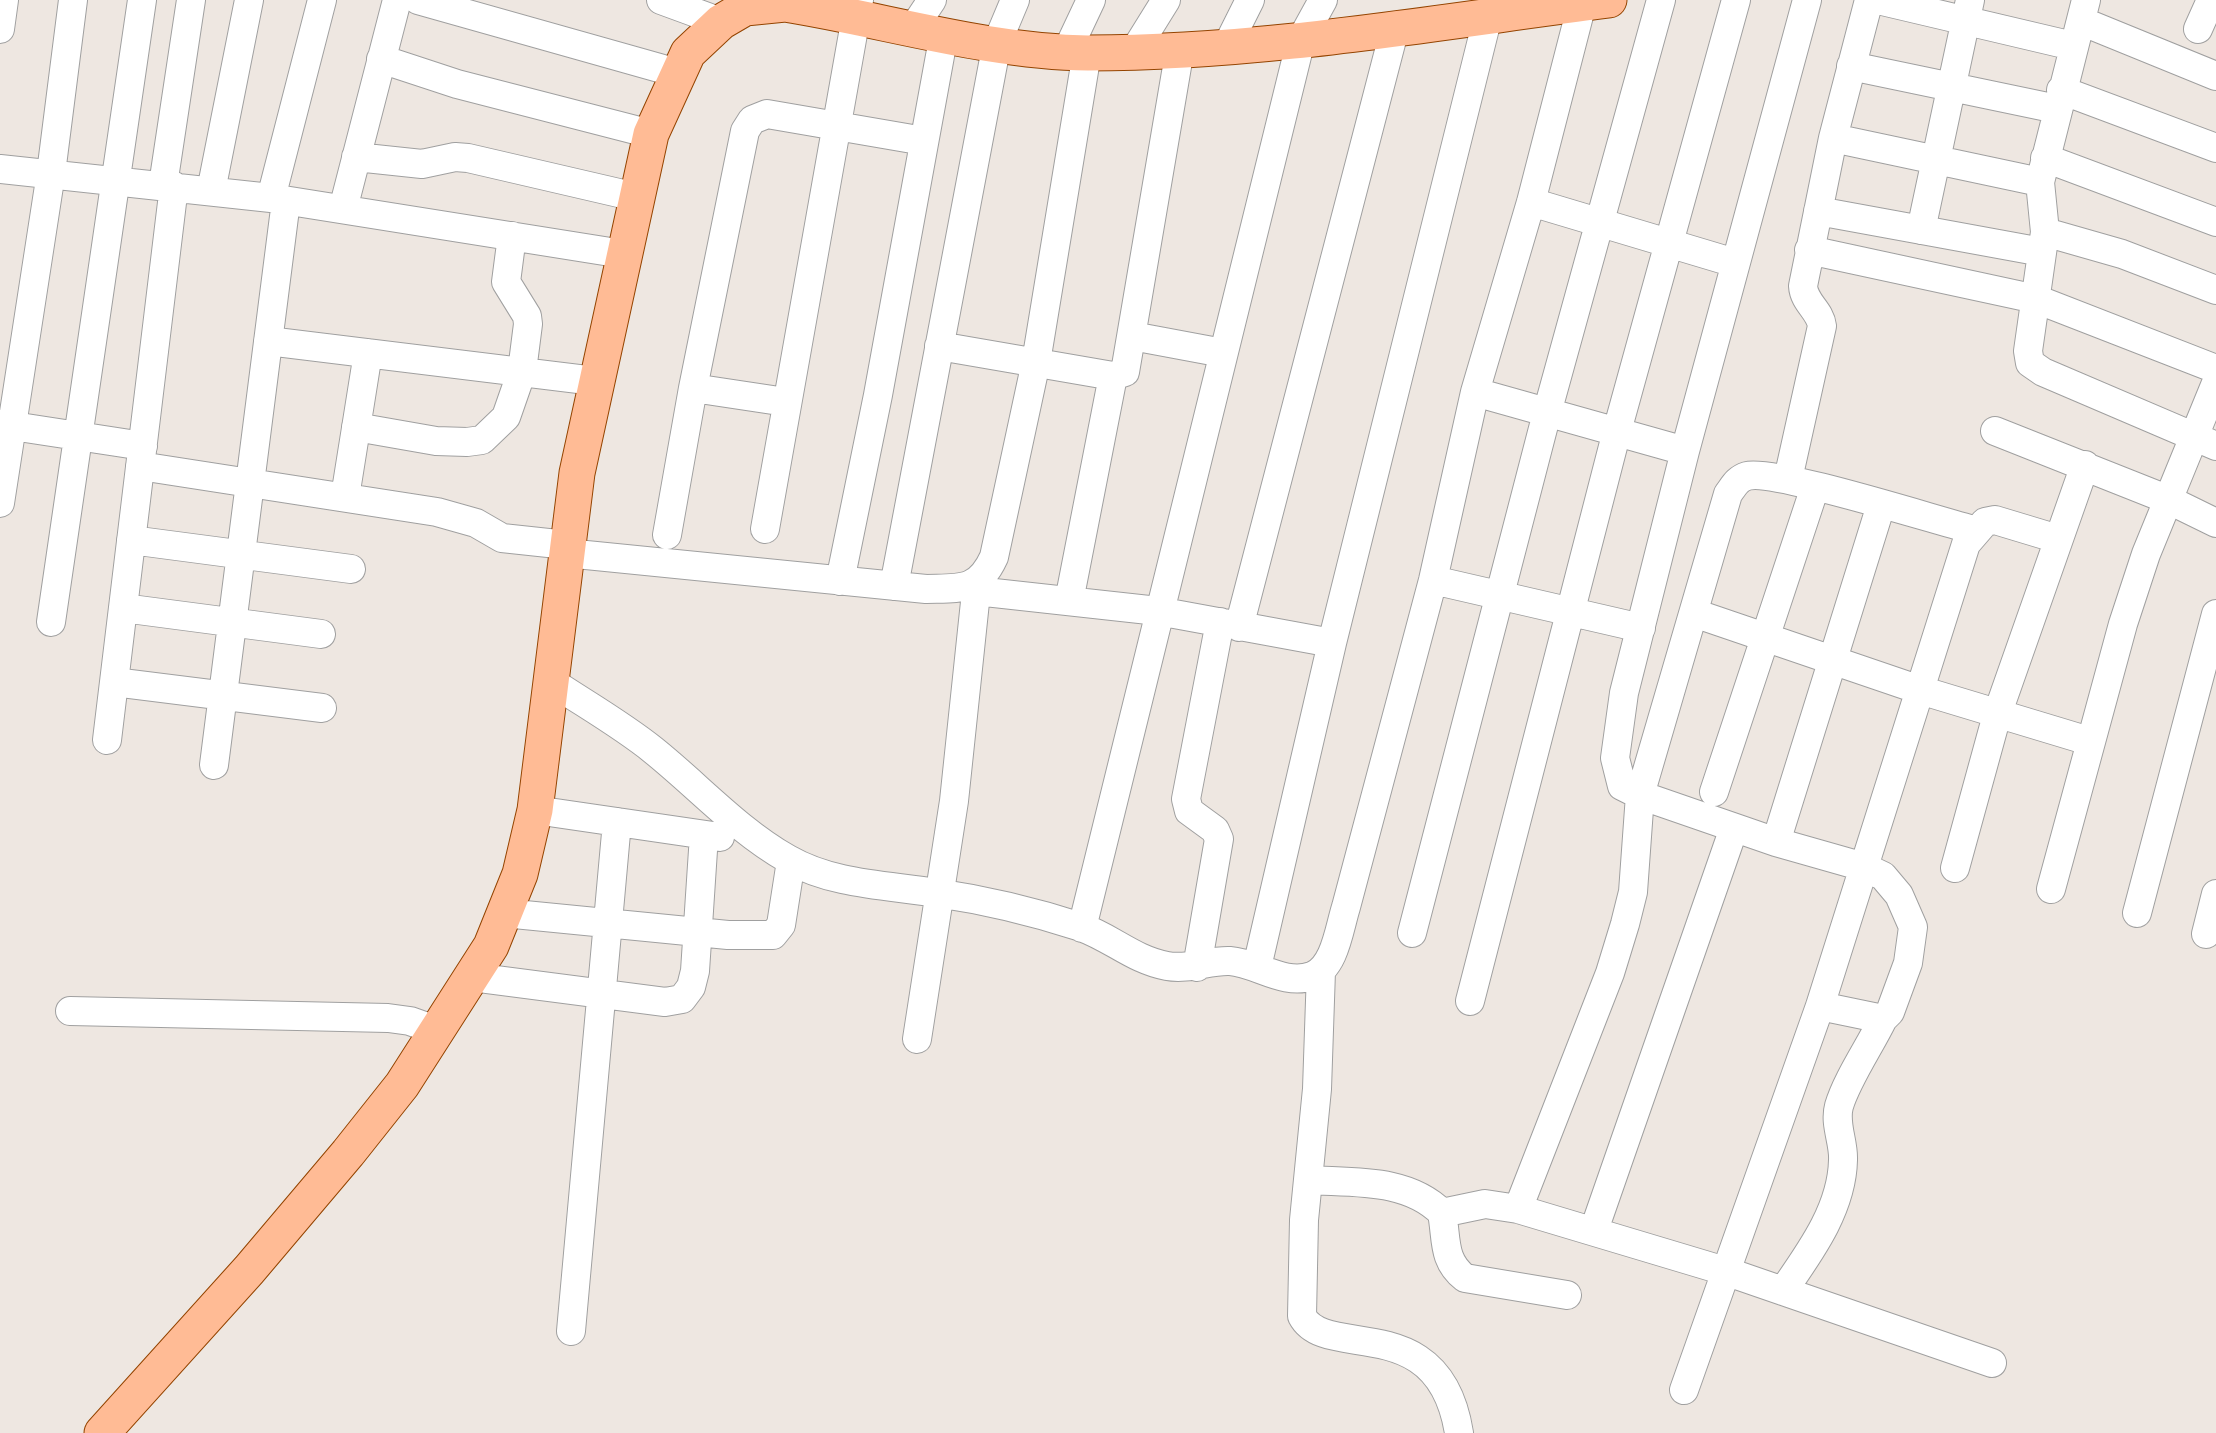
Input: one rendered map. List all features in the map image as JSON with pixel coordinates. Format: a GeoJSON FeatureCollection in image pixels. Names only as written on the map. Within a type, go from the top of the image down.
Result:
{"type":"FeatureCollection","features":[{"type":"Feature","properties":{"kind":"main road"},"geometry":{"type":"LineString","coordinates":[[102,1433],[249,1270],[348,1153],[402,1084],[491,946],[520,874],[535,810],[577,473],[595,380],[651,134],[688,52],[721,22],[745,8],[765,3],[859,8],[930,20],[997,43],[1077,52],[1180,49],[1301,40],[1395,28],[1467,12],[1581,2]]}},
{"type":"Feature","properties":{"kind":"street"},"geometry":{"type":"LineString","coordinates":[[0,29],[4,0]]}},
{"type":"Feature","properties":{"kind":"street"},"geometry":{"type":"LineString","coordinates":[[0,503],[6,425],[51,173],[73,0]]}},
{"type":"Feature","properties":{"kind":"street"},"geometry":{"type":"LineString","coordinates":[[51,622],[142,0]]}},
{"type":"Feature","properties":{"kind":"street"},"geometry":{"type":"LineString","coordinates":[[107,740],[142,456],[191,0]]}},
{"type":"Feature","properties":{"kind":"street"},"geometry":{"type":"LineString","coordinates":[[211,191],[249,0]]}},
{"type":"Feature","properties":{"kind":"street"},"geometry":{"type":"LineString","coordinates":[[214,765],[268,341],[278,200],[322,0]]}},
{"type":"Feature","properties":{"kind":"street"},"geometry":{"type":"LineString","coordinates":[[343,209],[397,0]]}},
{"type":"Feature","properties":{"kind":"street"},"geometry":{"type":"LineString","coordinates":[[418,0],[677,73]]}},
{"type":"Feature","properties":{"kind":"street"},"geometry":{"type":"LineString","coordinates":[[662,0],[721,22]]}},
{"type":"Feature","properties":{"kind":"street"},"geometry":{"type":"LineString","coordinates":[[894,586],[997,43],[1015,0]]}},
{"type":"Feature","properties":{"kind":"street"},"geometry":{"type":"LineString","coordinates":[[917,1039],[954,801],[976,587],[994,557],[1036,362],[1077,52],[1091,0]]}},
{"type":"Feature","properties":{"kind":"street"},"geometry":{"type":"LineString","coordinates":[[1135,50],[1166,0]]}},
{"type":"Feature","properties":{"kind":"street"},"geometry":{"type":"LineString","coordinates":[[1227,46],[1250,0]]}},
{"type":"Feature","properties":{"kind":"street"},"geometry":{"type":"LineString","coordinates":[[1082,928],[1158,611],[1301,40],[1323,0]]}},
{"type":"Feature","properties":{"kind":"street"},"geometry":{"type":"LineString","coordinates":[[1412,933],[1502,595],[1547,413],[1661,0]]}},
{"type":"Feature","properties":{"kind":"street"},"geometry":{"type":"LineString","coordinates":[[1470,1001],[1617,432],[1736,0]]}},
{"type":"Feature","properties":{"kind":"street"},"geometry":{"type":"LineString","coordinates":[[1783,1291],[1812,1248],[1828,1217],[1843,1160],[1838,1124],[1839,1107],[1883,1019],[1890,1012],[1908,963],[1913,927],[1899,895],[1883,876],[1864,867],[1776,842],[1640,795],[1622,786],[1615,758],[1624,693],[1685,451],[1807,0]]}},
{"type":"Feature","properties":{"kind":"street"},"geometry":{"type":"LineString","coordinates":[[1714,792],[1766,638],[1802,483],[1822,326],[1821,317],[1804,297],[1809,250],[1833,138],[1869,0]]}},
{"type":"Feature","properties":{"kind":"street"},"geometry":{"type":"LineString","coordinates":[[1878,0],[2080,22],[2216,76]]}},
{"type":"Feature","properties":{"kind":"street"},"geometry":{"type":"LineString","coordinates":[[1459,1433],[1456,1411],[1448,1394],[1425,1364],[1409,1353],[1384,1342],[1318,1333],[1306,1323],[1300,1294],[1317,1089],[1321,971],[1329,959],[1346,908],[1433,580],[1475,392],[1531,202],[1581,2]]}},
{"type":"Feature","properties":{"kind":"street"},"geometry":{"type":"LineString","coordinates":[[765,529],[859,8]]}},
{"type":"Feature","properties":{"kind":"street"},"geometry":{"type":"LineString","coordinates":[[1921,230],[1968,10]]}},
{"type":"Feature","properties":{"kind":"street"},"geometry":{"type":"LineString","coordinates":[[1257,967],[1332,643],[1467,12]]}},
{"type":"Feature","properties":{"kind":"street"},"geometry":{"type":"LineString","coordinates":[[840,582],[878,395],[924,141],[930,20]]}},
{"type":"Feature","properties":{"kind":"street"},"geometry":{"type":"LineString","coordinates":[[2080,22],[2043,170],[2044,242],[2028,351],[2030,363],[2205,442]]}},
{"type":"Feature","properties":{"kind":"street"},"geometry":{"type":"LineString","coordinates":[[1197,967],[1219,839],[1215,830],[1189,811],[1186,799],[1229,624],[1395,28]]}},
{"type":"Feature","properties":{"kind":"street"},"geometry":{"type":"LineString","coordinates":[[939,346],[1113,376],[1125,372],[1180,49]]}},
{"type":"Feature","properties":{"kind":"street"},"geometry":{"type":"LineString","coordinates":[[381,60],[651,134]]}},
{"type":"Feature","properties":{"kind":"street"},"geometry":{"type":"LineString","coordinates":[[1851,66],[1952,88],[2059,99],[2216,148]]}},
{"type":"Feature","properties":{"kind":"street"},"geometry":{"type":"LineString","coordinates":[[667,535],[693,388],[745,131],[752,120],[767,114],[924,141]]}},
{"type":"Feature","properties":{"kind":"street"},"geometry":{"type":"LineString","coordinates":[[1833,138],[1936,159],[2043,170],[2216,222]]}},
{"type":"Feature","properties":{"kind":"street"},"geometry":{"type":"LineString","coordinates":[[356,157],[422,164],[455,157],[468,158],[636,197]]}},
{"type":"Feature","properties":{"kind":"street"},"geometry":{"type":"LineString","coordinates":[[0,169],[278,200],[623,254]]}},
{"type":"Feature","properties":{"kind":"street"},"geometry":{"type":"LineString","coordinates":[[1531,202],[1600,225],[1735,263]]}},
{"type":"Feature","properties":{"kind":"street"},"geometry":{"type":"LineString","coordinates":[[1818,211],[1921,230],[2044,242],[2122,254],[2216,290]]}},
{"type":"Feature","properties":{"kind":"street"},"geometry":{"type":"LineString","coordinates":[[356,427],[436,441],[482,440],[506,417],[522,372],[527,316],[506,282],[512,236]]}},
{"type":"Feature","properties":{"kind":"street"},"geometry":{"type":"LineString","coordinates":[[1809,250],[2036,299],[2216,369]]}},
{"type":"Feature","properties":{"kind":"street"},"geometry":{"type":"LineString","coordinates":[[1132,336],[1223,354]]}},
{"type":"Feature","properties":{"kind":"street"},"geometry":{"type":"LineString","coordinates":[[268,341],[595,380]]}},
{"type":"Feature","properties":{"kind":"street"},"geometry":{"type":"LineString","coordinates":[[345,497],[368,353]]}},
{"type":"Feature","properties":{"kind":"street"},"geometry":{"type":"LineString","coordinates":[[1069,601],[1113,376]]}},
{"type":"Feature","properties":{"kind":"street"},"geometry":{"type":"LineString","coordinates":[[2051,890],[2089,741],[2127,612],[2169,500],[2205,442],[2216,383]]}},
{"type":"Feature","properties":{"kind":"street"},"geometry":{"type":"LineString","coordinates":[[693,388],[786,402]]}},
{"type":"Feature","properties":{"kind":"street"},"geometry":{"type":"LineString","coordinates":[[1475,392],[1685,451]]}},
{"type":"Feature","properties":{"kind":"street"},"geometry":{"type":"LineString","coordinates":[[6,425],[79,437],[142,456],[250,481],[461,518],[502,538],[567,549],[840,582],[976,587],[1158,611],[1332,643]]}},
{"type":"Feature","properties":{"kind":"street"},"geometry":{"type":"LineString","coordinates":[[1995,431],[2085,465],[2216,523]]}},
{"type":"Feature","properties":{"kind":"street"},"geometry":{"type":"LineString","coordinates":[[1955,868],[1997,715],[2085,465]]}},
{"type":"Feature","properties":{"kind":"street"},"geometry":{"type":"LineString","coordinates":[[1518,1209],[1610,973],[1625,924],[1633,892],[1640,795],[1728,494],[1738,480],[1749,474],[1802,483],[1975,530]]}},
{"type":"Feature","properties":{"kind":"street"},"geometry":{"type":"LineString","coordinates":[[1776,842],[1881,505]]}},
{"type":"Feature","properties":{"kind":"street"},"geometry":{"type":"LineString","coordinates":[[1684,1390],[1820,1006],[1966,544],[1975,530],[1985,522],[1995,520],[2058,539]]}},
{"type":"Feature","properties":{"kind":"street"},"geometry":{"type":"LineString","coordinates":[[131,540],[351,569]]}},
{"type":"Feature","properties":{"kind":"street"},"geometry":{"type":"LineString","coordinates":[[1433,580],[1641,628]]}},
{"type":"Feature","properties":{"kind":"street"},"geometry":{"type":"LineString","coordinates":[[123,608],[321,634]]}},
{"type":"Feature","properties":{"kind":"street"},"geometry":{"type":"LineString","coordinates":[[1694,613],[1997,715],[2089,741]]}},
{"type":"Feature","properties":{"kind":"street"},"geometry":{"type":"LineString","coordinates":[[2137,913],[2209,668],[2216,614]]}},
{"type":"Feature","properties":{"kind":"street"},"geometry":{"type":"LineString","coordinates":[[114,682],[322,708]]}},
{"type":"Feature","properties":{"kind":"street"},"geometry":{"type":"LineString","coordinates":[[552,682],[650,748],[762,843],[791,861],[838,878],[940,893],[1082,928],[1133,956],[1167,966],[1197,967],[1226,961],[1298,979],[1321,971]]}},
{"type":"Feature","properties":{"kind":"street"},"geometry":{"type":"LineString","coordinates":[[535,810],[762,843]]}},
{"type":"Feature","properties":{"kind":"street"},"geometry":{"type":"LineString","coordinates":[[571,1331],[617,822]]}},
{"type":"Feature","properties":{"kind":"street"},"geometry":{"type":"LineString","coordinates":[[1594,1230],[1734,828]]}},
{"type":"Feature","properties":{"kind":"street"},"geometry":{"type":"LineString","coordinates":[[472,977],[665,1002],[682,999],[691,987],[695,971],[704,835]]}},
{"type":"Feature","properties":{"kind":"street"},"geometry":{"type":"LineString","coordinates":[[505,913],[699,933],[756,937],[773,934],[780,925],[791,861]]}},
{"type":"Feature","properties":{"kind":"street"},"geometry":{"type":"LineString","coordinates":[[2206,934],[2216,894]]}},
{"type":"Feature","properties":{"kind":"street"},"geometry":{"type":"LineString","coordinates":[[1820,1006],[1883,1019]]}},
{"type":"Feature","properties":{"kind":"street"},"geometry":{"type":"LineString","coordinates":[[70,1011],[388,1018],[410,1021],[438,1031]]}},
{"type":"Feature","properties":{"kind":"street"},"geometry":{"type":"LineString","coordinates":[[1308,1180],[1403,1189],[1431,1202],[1442,1213],[1447,1255],[1453,1268],[1465,1278],[1567,1295]]}},
{"type":"Feature","properties":{"kind":"street"},"geometry":{"type":"LineString","coordinates":[[1442,1213],[1485,1204],[1518,1209],[1725,1271],[1992,1363]]}}]}
